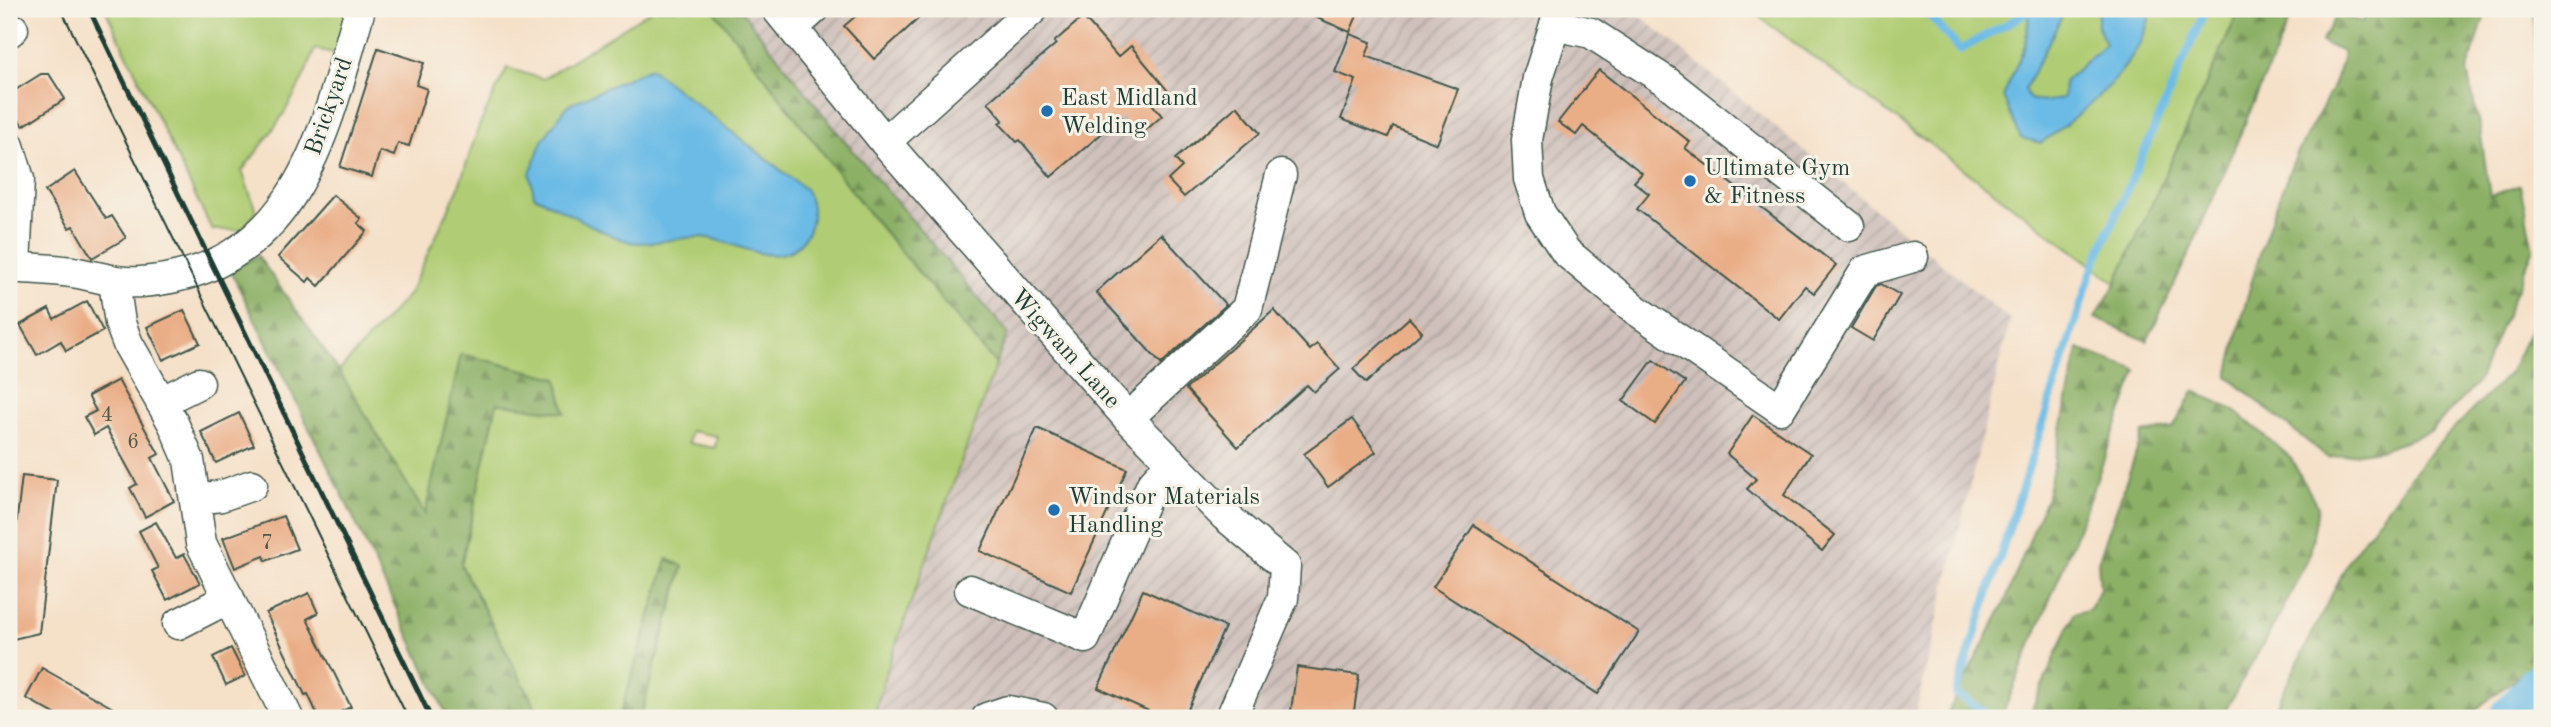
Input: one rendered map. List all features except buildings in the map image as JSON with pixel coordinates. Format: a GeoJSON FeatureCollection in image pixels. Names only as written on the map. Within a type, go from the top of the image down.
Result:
{"type":"FeatureCollection","features":[{"type":"Feature","properties":{"kind":"street","name":"Brickyard"},"geometry":{"type":"LineString","coordinates":[[12,267],[76,273],[114,282],[171,279],[228,257],[250,244],[274,218],[322,139],[360,9]]}},
{"type":"Feature","properties":{"kind":"street"},"geometry":{"type":"LineString","coordinates":[[885,142],[1033,9]]}},
{"type":"Feature","properties":{"kind":"street","name":"Wigwam Lane"},"geometry":{"type":"LineString","coordinates":[[794,15],[885,142],[1128,418],[1224,515],[1285,566],[1283,598],[1231,718]]}},
{"type":"Feature","properties":{"kind":"street"},"geometry":{"type":"LineString","coordinates":[[1849,226],[1667,82],[1591,33],[1558,17],[1531,107],[1527,140],[1530,178],[1540,213],[1566,252],[1636,310],[1780,409],[1865,271],[1913,257]]}},
{"type":"Feature","properties":{"kind":"street"},"geometry":{"type":"LineString","coordinates":[[9,146],[19,179],[12,267]]}},
{"type":"Feature","properties":{"kind":"street"},"geometry":{"type":"LineString","coordinates":[[1128,418],[1247,309],[1281,175]]}},
{"type":"Feature","properties":{"kind":"street"},"geometry":{"type":"LineString","coordinates":[[114,282],[120,323],[128,345],[161,402],[189,460],[201,543],[288,718]]}},
{"type":"Feature","properties":{"kind":"street"},"geometry":{"type":"LineString","coordinates":[[161,402],[199,383]]}},
{"type":"Feature","properties":{"kind":"street"},"geometry":{"type":"LineString","coordinates":[[970,590],[1086,638],[1152,484],[1172,462]]}},
{"type":"Feature","properties":{"kind":"street"},"geometry":{"type":"LineString","coordinates":[[195,499],[220,496],[252,485]]}},
{"type":"Feature","properties":{"kind":"street"},"geometry":{"type":"LineString","coordinates":[[178,624],[229,598]]}},
{"type":"Feature","properties":{"kind":"street"},"geometry":{"type":"LineString","coordinates":[[987,718],[1008,711],[1043,718]]}},
{"type":"Feature","properties":{"kind":"shaded area"},"geometry":{"type":"Polygon","coordinates":[[[740,9],[1632,9],[2010,320],[1914,718],[874,718],[884,678],[1007,333],[843,139],[740,9]]]}},
{"type":"Feature","properties":{"kind":"green space"},"geometry":{"type":"Polygon","coordinates":[[[105,9],[352,9],[339,54],[315,49],[284,113],[242,171],[256,211],[242,230],[212,230],[105,9]]]}},
{"type":"Feature","properties":{"kind":"green space"},"geometry":{"type":"Polygon","coordinates":[[[653,9],[713,9],[871,216],[996,364],[884,678],[874,718],[640,718],[683,567],[668,559],[619,718],[541,718],[461,565],[497,403],[564,412],[557,378],[461,354],[425,515],[339,371],[409,294],[458,189],[479,126],[507,68],[543,79],[653,9]],[[691,431],[688,443],[715,448],[717,436],[691,431]]]}},
{"type":"Feature","properties":{"kind":"green space"},"geometry":{"type":"Polygon","coordinates":[[[713,9],[740,9],[843,139],[1008,333],[996,364],[871,216],[713,9]]]}},
{"type":"Feature","properties":{"kind":"green space"},"geometry":{"type":"Polygon","coordinates":[[[1749,9],[2240,9],[2116,283],[1749,9]]]}},
{"type":"Feature","properties":{"kind":"green space"},"geometry":{"type":"Polygon","coordinates":[[[2240,9],[2294,9],[2191,249],[2147,341],[2095,318],[2116,283],[2240,9]]]}},
{"type":"Feature","properties":{"kind":"green space"},"geometry":{"type":"Polygon","coordinates":[[[2368,9],[2487,9],[2467,72],[2480,129],[2490,196],[2520,185],[2533,250],[2478,382],[2431,431],[2385,449],[2328,458],[2228,377],[2247,296],[2272,217],[2292,165],[2335,82],[2340,67],[2343,52],[2321,42],[2338,14],[2363,22],[2368,9]]]}},
{"type":"Feature","properties":{"kind":"green space"},"geometry":{"type":"Polygon","coordinates":[[[2534,9],[2542,9],[2542,161],[2534,9]]]}},
{"type":"Feature","properties":{"kind":"green space"},"geometry":{"type":"Polygon","coordinates":[[[258,256],[339,371],[425,514],[461,354],[557,378],[565,413],[497,403],[461,565],[541,718],[448,718],[343,496],[230,270],[258,256]]]}},
{"type":"Feature","properties":{"kind":"green space"},"geometry":{"type":"Polygon","coordinates":[[[2542,289],[2542,658],[2480,706],[2473,718],[2270,718],[2350,558],[2423,460],[2510,372],[2533,323],[2542,289]]]}},
{"type":"Feature","properties":{"kind":"green space"},"geometry":{"type":"Polygon","coordinates":[[[2078,349],[2137,370],[2071,548],[2001,718],[1945,718],[2003,606],[2047,496],[2078,349]]]}},
{"type":"Feature","properties":{"kind":"green space"},"geometry":{"type":"Polygon","coordinates":[[[2194,391],[2234,410],[2290,457],[2318,507],[2310,554],[2284,607],[2221,718],[2028,718],[2074,614],[2090,609],[2100,589],[2098,562],[2143,433],[2173,428],[2194,391]]]}},
{"type":"Feature","properties":{"kind":"green space"},"geometry":{"type":"Polygon","coordinates":[[[667,559],[683,566],[640,718],[619,718],[667,559]]]}},
{"type":"Feature","properties":{"kind":"water"},"geometry":{"type":"Polygon","coordinates":[[[2030,9],[2063,9],[2064,12],[2025,89],[2030,99],[2045,102],[2063,98],[2064,82],[2105,44],[2098,26],[2098,9],[2151,9],[2137,49],[2124,67],[2092,102],[2041,143],[2021,138],[2003,97],[2025,45],[2030,9]]]}},
{"type":"Feature","properties":{"kind":"water"},"geometry":{"type":"Polygon","coordinates":[[[650,68],[805,189],[811,203],[812,218],[809,229],[799,244],[787,252],[774,255],[700,237],[631,242],[596,228],[534,196],[530,173],[542,141],[568,105],[650,68]]]}},
{"type":"Feature","properties":{"kind":"waterway"},"geometry":{"type":"LineString","coordinates":[[1924,9],[1960,50],[2034,9]]}},
{"type":"Feature","properties":{"kind":"waterway"},"geometry":{"type":"LineString","coordinates":[[1994,718],[1956,694],[2092,270],[2206,9]]}},
{"type":"Feature","properties":{"kind":"waterway"},"geometry":{"type":"LineString","coordinates":[[2513,718],[2542,685]]}},
{"type":"Feature","properties":{"kind":"tram line"},"geometry":{"type":"LineString","coordinates":[[61,9],[408,718]]}},
{"type":"Feature","properties":{"kind":"railway"},"geometry":{"type":"LineString","coordinates":[[89,9],[431,718]]}},
{"type":"Feature","properties":{"kind":"place","name":"East Midland Welding"},"geometry":{"type":"Point","coordinates":[1047,111]}},
{"type":"Feature","properties":{"kind":"place","name":"Ultimate Gym & Fitness"},"geometry":{"type":"Point","coordinates":[1690,181]}},
{"type":"Feature","properties":{"kind":"place","name":"Windsor Materials Handling"},"geometry":{"type":"Point","coordinates":[1054,510]}}]}
